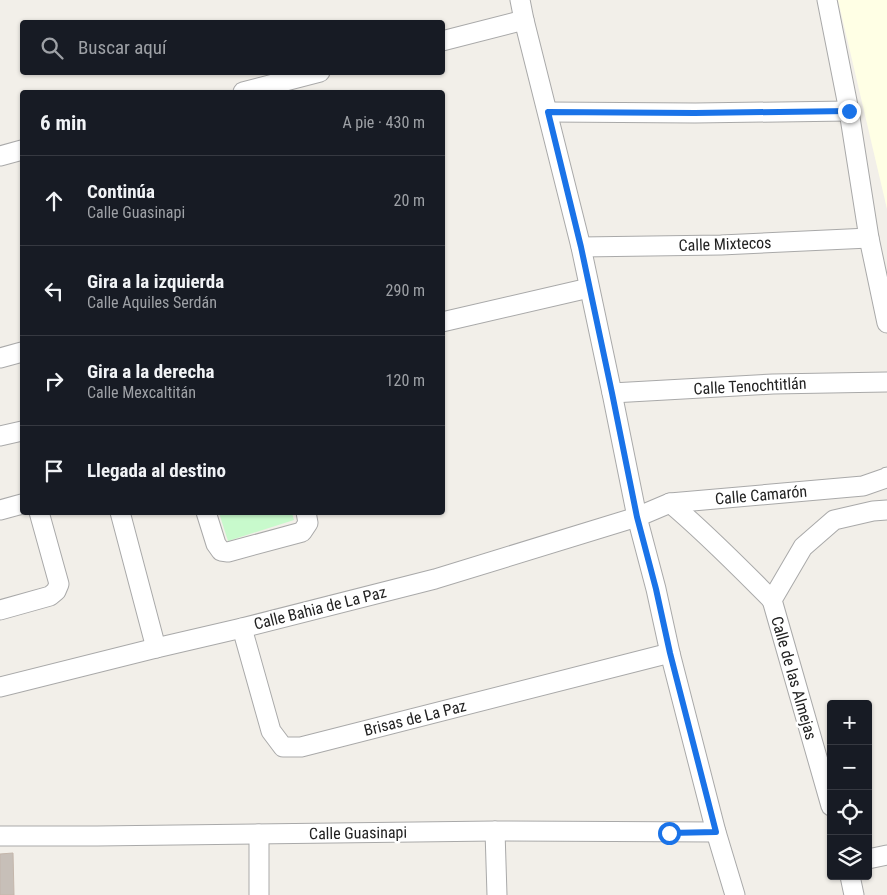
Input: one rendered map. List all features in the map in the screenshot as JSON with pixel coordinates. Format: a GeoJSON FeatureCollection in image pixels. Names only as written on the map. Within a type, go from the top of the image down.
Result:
{"type":"FeatureCollection","features":[{"type":"Feature","properties":{"kind":"street"},"geometry":{"type":"LineString","coordinates":[[520,0],[581,247],[637,517],[716,832],[735,895]]}},
{"type":"Feature","properties":{"kind":"street"},"geometry":{"type":"LineString","coordinates":[[827,0],[849,111],[869,238],[887,323]]}},
{"type":"Feature","properties":{"kind":"street"},"geometry":{"type":"LineString","coordinates":[[445,40],[524,20]]}},
{"type":"Feature","properties":{"kind":"street"},"geometry":{"type":"LineString","coordinates":[[251,90],[308,75]]}},
{"type":"Feature","properties":{"kind":"street"},"geometry":{"type":"LineString","coordinates":[[548,112],[704,113],[849,111]]}},
{"type":"Feature","properties":{"kind":"street"},"geometry":{"type":"LineString","coordinates":[[0,156],[20,151]]}},
{"type":"Feature","properties":{"kind":"street","name":"Calle Mixtecos"},"geometry":{"type":"LineString","coordinates":[[581,247],[721,245],[869,238]]}},
{"type":"Feature","properties":{"kind":"street"},"geometry":{"type":"LineString","coordinates":[[445,321],[590,288]]}},
{"type":"Feature","properties":{"kind":"street"},"geometry":{"type":"LineString","coordinates":[[0,358],[20,353]]}},
{"type":"Feature","properties":{"kind":"street","name":"Calle Tenochtitlán"},"geometry":{"type":"LineString","coordinates":[[612,393],[774,384],[887,382]]}},
{"type":"Feature","properties":{"kind":"street"},"geometry":{"type":"LineString","coordinates":[[0,436],[20,431]]}},
{"type":"Feature","properties":{"kind":"street","name":"Calle Camarón"},"geometry":{"type":"LineString","coordinates":[[637,517],[670,503],[863,486],[887,477]]}},
{"type":"Feature","properties":{"kind":"street"},"geometry":{"type":"LineString","coordinates":[[670,503],[727,555],[772,600]]}},
{"type":"Feature","properties":{"kind":"street"},"geometry":{"type":"LineString","coordinates":[[0,510],[20,505]]}},
{"type":"Feature","properties":{"kind":"street","name":"Calle de las Almejas"},"geometry":{"type":"LineString","coordinates":[[827,792],[772,600],[803,547],[834,520],[880,510]]}},
{"type":"Feature","properties":{"kind":"street"},"geometry":{"type":"LineString","coordinates":[[0,610],[50,596],[56,591],[59,584],[40,515]]}},
{"type":"Feature","properties":{"kind":"street"},"geometry":{"type":"LineString","coordinates":[[121,515],[156,648]]}},
{"type":"Feature","properties":{"kind":"street"},"geometry":{"type":"LineString","coordinates":[[207,515],[216,544],[221,552],[228,552],[302,532],[308,523],[307,515]]}},
{"type":"Feature","properties":{"kind":"street","name":"Calle Bahia de La Paz"},"geometry":{"type":"LineString","coordinates":[[0,687],[434,579],[637,517]]}},
{"type":"Feature","properties":{"kind":"street","name":"Brisas de La Paz"},"geometry":{"type":"LineString","coordinates":[[242,628],[271,731],[283,747],[301,747],[670,653]]}},
{"type":"Feature","properties":{"kind":"street"},"geometry":{"type":"LineString","coordinates":[[495,831],[497,895]]}},
{"type":"Feature","properties":{"kind":"street","name":"Calle Guasinapi"},"geometry":{"type":"LineString","coordinates":[[0,836],[495,831],[716,832]]}},
{"type":"Feature","properties":{"kind":"street"},"geometry":{"type":"LineString","coordinates":[[259,834],[259,895]]}},
{"type":"Feature","properties":{"kind":"street"},"geometry":{"type":"LineString","coordinates":[[872,858],[887,855]]}},
{"type":"Feature","properties":{"kind":"street"},"geometry":{"type":"LineString","coordinates":[[851,880],[854,895]]}},
{"type":"Feature","properties":{"kind":"shaded area"},"geometry":{"type":"Polygon","coordinates":[[[838,0],[887,0],[887,209],[838,0]]]}},
{"type":"Feature","properties":{"kind":"green space"},"geometry":{"type":"Polygon","coordinates":[[[220,515],[293,515],[294,520],[228,541],[220,515]]]}},
{"type":"Feature","properties":{"kind":"building"},"geometry":{"type":"Polygon","coordinates":[[[13,853],[14,895],[0,895],[0,854],[13,853]]]}},
{"type":"Feature","properties":{"kind":"route"},"geometry":{"type":"LineString","coordinates":[[669,833],[716,832],[637,517],[581,247],[548,112],[849,111]]}}]}
